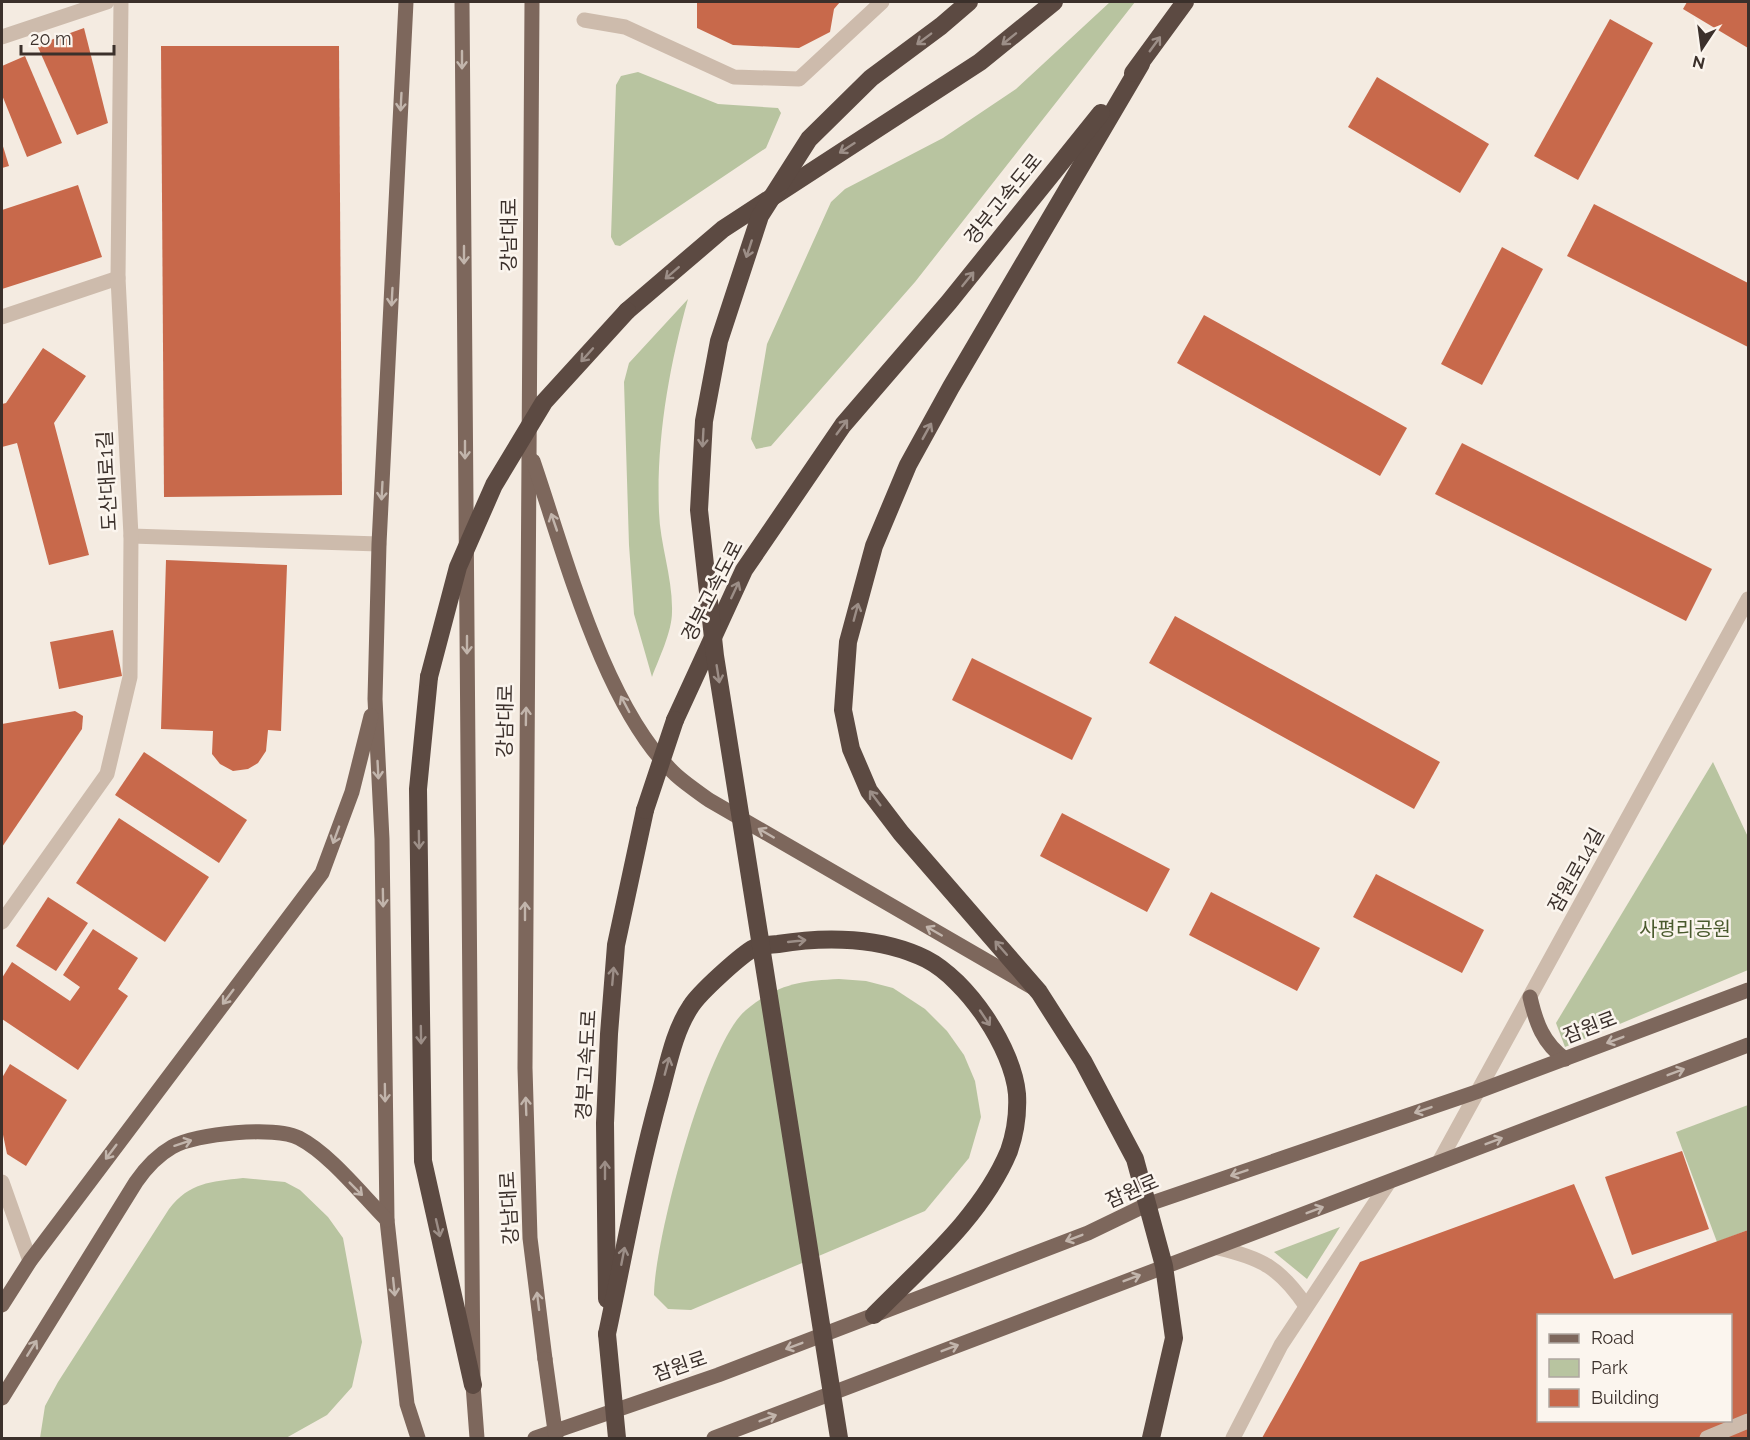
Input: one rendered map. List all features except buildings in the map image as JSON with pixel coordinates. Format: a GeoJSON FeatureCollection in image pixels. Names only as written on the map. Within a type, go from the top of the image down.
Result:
{"type":"FeatureCollection","features":[{"type":"Feature","properties":{"kind":"highway"},"geometry":{"type":"LineString","coordinates":[[839,1438],[715,656],[699,510],[704,421],[719,341],[760,216],[809,139],[871,78],[941,26],[969,2]]}},
{"type":"Feature","properties":{"kind":"highway"},"geometry":{"type":"LineString","coordinates":[[473,1385],[423,1161],[418,789],[429,677],[458,567],[494,485],[544,402],[627,312],[723,229],[980,62],[1054,2]]}},
{"type":"Feature","properties":{"kind":"highway","name":"경부고속도로"},"geometry":{"type":"LineString","coordinates":[[608,1334],[605,1145],[609,1034],[616,945],[645,810],[675,720],[744,570],[843,425],[949,302],[1141,64],[1185,2]]}},
{"type":"Feature","properties":{"kind":"highway"},"geometry":{"type":"LineString","coordinates":[[1141,64],[908,465],[874,546],[845,656],[843,710],[846,730],[858,769],[869,790],[901,833],[1040,992],[1083,1061],[1135,1159],[1164,1266],[1174,1338],[1151,1438]]}},
{"type":"Feature","properties":{"kind":"highway"},"geometry":{"type":"LineString","coordinates":[[617,1438],[608,1334],[644,1151],[674,1042],[691,1005],[754,947],[802,940],[876,943],[928,960],[951,978],[988,1022],[1009,1065],[1017,1093],[1016,1120],[1010,1149],[996,1176],[958,1229],[874,1315]]}},
{"type":"Feature","properties":{"kind":"main road"},"geometry":{"type":"LineString","coordinates":[[406,2],[379,544],[375,699],[382,839],[387,1220],[407,1404],[418,1438]]}},
{"type":"Feature","properties":{"kind":"main road","name":"강남대로"},"geometry":{"type":"LineString","coordinates":[[462,2],[473,1385],[477,1438]]}},
{"type":"Feature","properties":{"kind":"main road","name":"강남대로"},"geometry":{"type":"LineString","coordinates":[[532,2],[525,1068],[530,1238],[556,1438]]}},
{"type":"Feature","properties":{"kind":"main road"},"geometry":{"type":"LineString","coordinates":[[529,450],[605,663],[630,714],[651,745],[676,775],[709,800],[1040,992]]}},
{"type":"Feature","properties":{"kind":"main road"},"geometry":{"type":"LineString","coordinates":[[2,1305],[30,1261],[322,873],[352,792],[375,699]]}},
{"type":"Feature","properties":{"kind":"main road","name":"잠원로"},"geometry":{"type":"LineString","coordinates":[[535,1438],[717,1375],[1088,1233],[1146,1205],[1479,1091],[1749,990]]}},
{"type":"Feature","properties":{"kind":"main road"},"geometry":{"type":"LineString","coordinates":[[1530,997],[1539,1028],[1550,1047],[1565,1059]]}},
{"type":"Feature","properties":{"kind":"main road"},"geometry":{"type":"LineString","coordinates":[[714,1438],[1749,1045]]}},
{"type":"Feature","properties":{"kind":"main road"},"geometry":{"type":"LineString","coordinates":[[2,1398],[136,1182],[153,1162],[172,1146],[214,1136],[288,1133],[300,1138],[321,1154],[387,1220]]}},
{"type":"Feature","properties":{"kind":"street"},"geometry":{"type":"LineString","coordinates":[[2,37],[107,2]]}},
{"type":"Feature","properties":{"kind":"street","name":"도산대로1길"},"geometry":{"type":"LineString","coordinates":[[2,922],[106,774],[130,677],[131,536],[118,278],[121,2]]}},
{"type":"Feature","properties":{"kind":"street"},"geometry":{"type":"LineString","coordinates":[[584,20],[625,27],[734,77],[800,79],[882,2]]}},
{"type":"Feature","properties":{"kind":"street"},"geometry":{"type":"LineString","coordinates":[[2,317],[118,278]]}},
{"type":"Feature","properties":{"kind":"street"},"geometry":{"type":"LineString","coordinates":[[131,536],[379,544]]}},
{"type":"Feature","properties":{"kind":"street","name":"잠원로14길"},"geometry":{"type":"LineString","coordinates":[[1439,1162],[1749,599]]}},
{"type":"Feature","properties":{"kind":"street"},"geometry":{"type":"LineString","coordinates":[[2,1182],[30,1261]]}},
{"type":"Feature","properties":{"kind":"street"},"geometry":{"type":"LineString","coordinates":[[1233,1438],[1281,1345],[1389,1182]]}},
{"type":"Feature","properties":{"kind":"street"},"geometry":{"type":"LineString","coordinates":[[1218,1248],[1259,1259],[1285,1279],[1306,1306]]}},
{"type":"Feature","properties":{"kind":"street"},"geometry":{"type":"LineString","coordinates":[[1707,1438],[1749,1421]]}},
{"type":"Feature","properties":{"kind":"green space"},"geometry":{"type":"Polygon","coordinates":[[[1110,2],[1135,2],[915,282],[771,446],[756,449],[751,439],[767,344],[831,202],[845,189],[943,138],[1016,89],[1110,2]]]}},
{"type":"Feature","properties":{"kind":"green space"},"geometry":{"type":"Polygon","coordinates":[[[638,72],[718,104],[778,108],[781,113],[766,148],[620,246],[615,245],[611,237],[616,85],[621,76],[638,72]]]}},
{"type":"Feature","properties":{"kind":"green space"},"geometry":{"type":"Polygon","coordinates":[[[688,299],[665,404],[660,458],[659,512],[671,587],[671,620],[665,645],[652,677],[634,614],[629,545],[624,382],[629,363],[688,299]]]}},
{"type":"Feature","properties":{"kind":"green space","name":"사평리공원"},"geometry":{"type":"Polygon","coordinates":[[[1713,762],[1748,837],[1748,970],[1565,1047],[1556,1023],[1713,762]]]}},
{"type":"Feature","properties":{"kind":"green space"},"geometry":{"type":"Polygon","coordinates":[[[839,979],[866,981],[893,988],[925,1009],[947,1031],[964,1055],[975,1081],[981,1117],[969,1158],[925,1211],[691,1310],[668,1309],[654,1295],[663,1233],[685,1145],[699,1101],[715,1061],[731,1030],[746,1010],[768,994],[800,983],[839,979]]]}},
{"type":"Feature","properties":{"kind":"green space"},"geometry":{"type":"Polygon","coordinates":[[[1748,1105],[1748,1230],[1717,1242],[1676,1132],[1748,1105]]]}},
{"type":"Feature","properties":{"kind":"green space"},"geometry":{"type":"Polygon","coordinates":[[[243,1178],[285,1182],[300,1190],[328,1217],[343,1238],[362,1342],[352,1387],[327,1415],[286,1438],[40,1438],[45,1406],[58,1382],[169,1209],[193,1188],[211,1182],[243,1178]]]}},
{"type":"Feature","properties":{"kind":"green space"},"geometry":{"type":"Polygon","coordinates":[[[1340,1227],[1307,1279],[1274,1252],[1340,1227]]]}}]}
